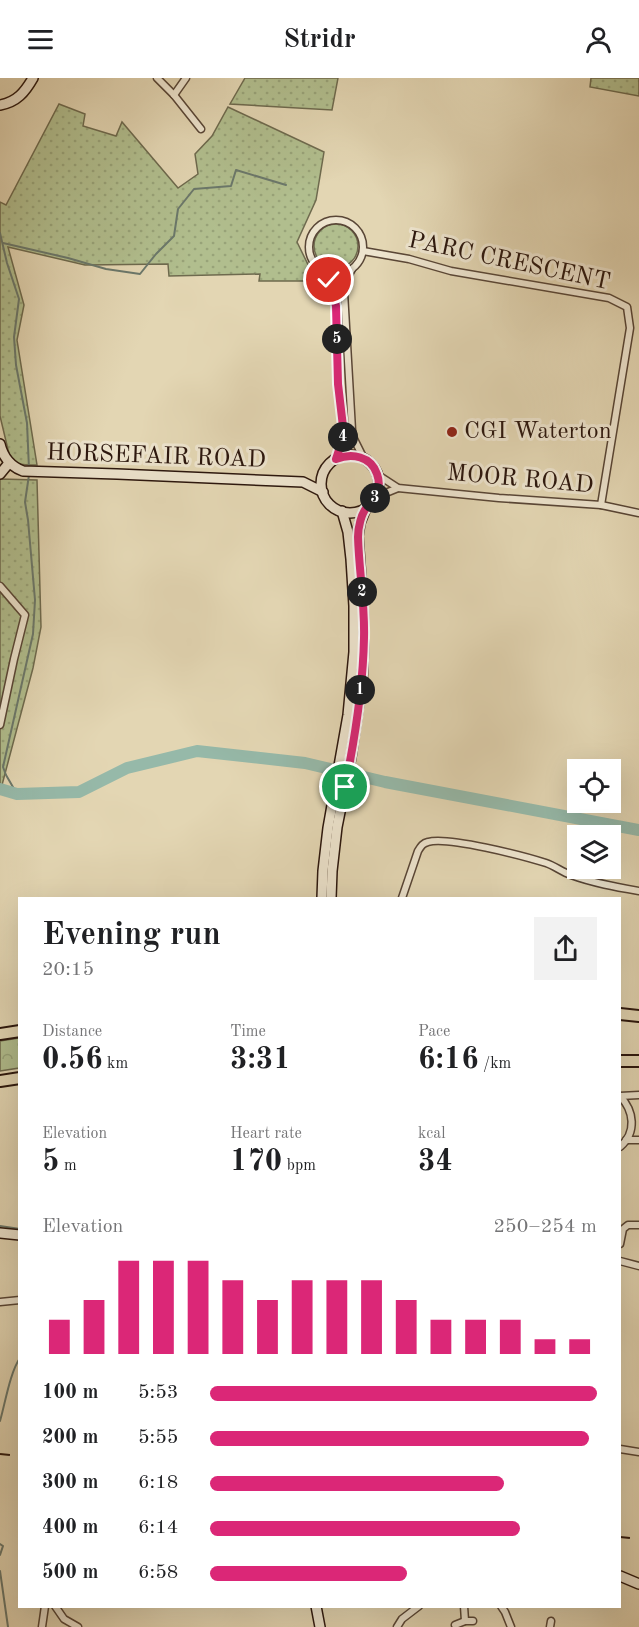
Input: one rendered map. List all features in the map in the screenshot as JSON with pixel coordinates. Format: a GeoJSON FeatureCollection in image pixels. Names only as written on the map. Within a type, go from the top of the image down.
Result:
{"type":"FeatureCollection","features":[{"type":"Feature","properties":{"kind":"main road"},"geometry":{"type":"LineString","coordinates":[[621,1014],[639,1016]]}},
{"type":"Feature","properties":{"kind":"main road"},"geometry":{"type":"LineString","coordinates":[[0,1034],[18,1031]]}},
{"type":"Feature","properties":{"kind":"main road"},"geometry":{"type":"LineString","coordinates":[[621,1061],[639,1061]]}},
{"type":"Feature","properties":{"kind":"main road"},"geometry":{"type":"LineString","coordinates":[[0,1081],[18,1078]]}},
{"type":"Feature","properties":{"kind":"street"},"geometry":{"type":"LineString","coordinates":[[0,105],[19,98],[33,78]]}},
{"type":"Feature","properties":{"kind":"street"},"geometry":{"type":"LineString","coordinates":[[157,78],[201,129]]}},
{"type":"Feature","properties":{"kind":"street"},"geometry":{"type":"LineString","coordinates":[[174,95],[186,78]]}},
{"type":"Feature","properties":{"kind":"street"},"geometry":{"type":"LineString","coordinates":[[336,459],[344,435],[338,384],[336,306],[332,286],[324,271],[313,261],[309,247],[312,233],[323,223],[337,219],[351,224],[361,236],[363,251],[361,258],[346,280],[344,292],[352,430],[358,450],[364,459]]}},
{"type":"Feature","properties":{"kind":"street","name":"PARC CRESCENT"},"geometry":{"type":"LineString","coordinates":[[363,251],[409,259],[452,271],[609,298],[627,307],[630,328],[601,505]]}},
{"type":"Feature","properties":{"kind":"street"},"geometry":{"type":"LineString","coordinates":[[324,271],[338,274],[352,269]]}},
{"type":"Feature","properties":{"kind":"street"},"geometry":{"type":"LineString","coordinates":[[0,444],[9,464],[0,474]]}},
{"type":"Feature","properties":{"kind":"street"},"geometry":{"type":"LineString","coordinates":[[322,897],[328,828],[351,757],[362,682],[364,638],[358,536],[360,523],[366,508],[376,497],[379,483],[378,475],[370,463],[364,459],[350,455],[336,459],[328,465],[322,483],[323,492],[330,504],[350,513],[366,508]]}},
{"type":"Feature","properties":{"kind":"street","name":"HORSEFAIR ROAD"},"geometry":{"type":"LineString","coordinates":[[9,464],[23,471],[48,473],[303,482],[324,474]]}},
{"type":"Feature","properties":{"kind":"street","name":"MOOR ROAD"},"geometry":{"type":"LineString","coordinates":[[378,475],[398,488],[601,505],[639,513]]}},
{"type":"Feature","properties":{"kind":"street","name":"HORSEFAIR ROAD"},"geometry":{"type":"LineString","coordinates":[[303,482],[323,492]]}},
{"type":"Feature","properties":{"kind":"street","name":"MOOR ROAD"},"geometry":{"type":"LineString","coordinates":[[376,497],[398,488]]}},
{"type":"Feature","properties":{"kind":"street"},"geometry":{"type":"LineString","coordinates":[[331,897],[341,755],[350,705],[354,652],[351,559],[348,532],[342,511]]}},
{"type":"Feature","properties":{"kind":"street"},"geometry":{"type":"LineString","coordinates":[[0,586],[25,615],[0,725]]}},
{"type":"Feature","properties":{"kind":"street"},"geometry":{"type":"LineString","coordinates":[[402,897],[418,851],[421,845],[429,841],[458,842],[529,858],[549,864],[569,875],[639,891]]}},
{"type":"Feature","properties":{"kind":"street"},"geometry":{"type":"LineString","coordinates":[[621,1096],[639,1095]]}},
{"type":"Feature","properties":{"kind":"street"},"geometry":{"type":"LineString","coordinates":[[621,1097],[627,1104],[632,1118],[631,1129],[621,1146]]}},
{"type":"Feature","properties":{"kind":"street"},"geometry":{"type":"LineString","coordinates":[[626,1140],[639,1140]]}},
{"type":"Feature","properties":{"kind":"street"},"geometry":{"type":"LineString","coordinates":[[621,1236],[622,1229],[628,1225],[639,1225]]}},
{"type":"Feature","properties":{"kind":"street"},"geometry":{"type":"LineString","coordinates":[[0,1233],[18,1235]]}},
{"type":"Feature","properties":{"kind":"street"},"geometry":{"type":"LineString","coordinates":[[621,1261],[639,1266]]}},
{"type":"Feature","properties":{"kind":"street"},"geometry":{"type":"LineString","coordinates":[[0,1302],[18,1300]]}},
{"type":"Feature","properties":{"kind":"street"},"geometry":{"type":"LineString","coordinates":[[621,1449],[639,1452]]}},
{"type":"Feature","properties":{"kind":"street"},"geometry":{"type":"LineString","coordinates":[[621,1576],[639,1584]]}},
{"type":"Feature","properties":{"kind":"street"},"geometry":{"type":"LineString","coordinates":[[42,1627],[45,1608]]}},
{"type":"Feature","properties":{"kind":"street"},"geometry":{"type":"LineString","coordinates":[[56,1608],[64,1620],[78,1627]]}},
{"type":"Feature","properties":{"kind":"street"},"geometry":{"type":"LineString","coordinates":[[316,1608],[320,1627]]}},
{"type":"Feature","properties":{"kind":"street"},"geometry":{"type":"LineString","coordinates":[[397,1627],[402,1619],[416,1608]]}},
{"type":"Feature","properties":{"kind":"street"},"geometry":{"type":"LineString","coordinates":[[464,1608],[465,1621]]}},
{"type":"Feature","properties":{"kind":"street"},"geometry":{"type":"LineString","coordinates":[[502,1608],[511,1627]]}},
{"type":"Feature","properties":{"kind":"street"},"geometry":{"type":"LineString","coordinates":[[455,1625],[473,1621]]}},
{"type":"Feature","properties":{"kind":"green space"},"geometry":{"type":"Polygon","coordinates":[[[245,78],[338,78],[332,110],[230,104],[245,78]]]}},
{"type":"Feature","properties":{"kind":"green space"},"geometry":{"type":"Polygon","coordinates":[[[591,78],[639,78],[639,96],[590,87],[591,78]]]}},
{"type":"Feature","properties":{"kind":"green space"},"geometry":{"type":"Polygon","coordinates":[[[59,104],[85,114],[83,126],[116,136],[122,122],[178,188],[198,174],[195,154],[212,136],[228,107],[324,152],[316,200],[297,242],[316,281],[259,281],[260,274],[169,276],[168,264],[85,265],[8,247],[24,305],[17,340],[37,465],[26,465],[19,464],[10,458],[0,416],[0,202],[6,205],[59,104]]]}},
{"type":"Feature","properties":{"kind":"green space"},"geometry":{"type":"Polygon","coordinates":[[[336,224],[345,225],[352,230],[357,237],[357,255],[352,262],[345,267],[336,268],[327,267],[320,262],[315,255],[314,246],[315,237],[320,230],[327,225],[336,224]]]}},
{"type":"Feature","properties":{"kind":"green space"},"geometry":{"type":"Polygon","coordinates":[[[0,479],[37,480],[41,627],[33,668],[2,785],[0,785],[0,479]]]}},
{"type":"Feature","properties":{"kind":"green space"},"geometry":{"type":"Polygon","coordinates":[[[18,1038],[18,1068],[0,1071],[0,1041],[18,1038]]]}},
{"type":"Feature","properties":{"kind":"waterway"},"geometry":{"type":"LineString","coordinates":[[3,243],[106,269],[140,274],[174,236],[178,209],[194,189],[231,186],[236,170],[286,185]]}},
{"type":"Feature","properties":{"kind":"waterway"},"geometry":{"type":"LineString","coordinates":[[0,233],[19,299],[14,337],[16,365],[27,423],[29,469]]}},
{"type":"Feature","properties":{"kind":"waterway"},"geometry":{"type":"LineString","coordinates":[[17,794],[3,767],[33,634],[35,600],[25,502],[29,475]]}},
{"type":"Feature","properties":{"kind":"waterway"},"geometry":{"type":"LineString","coordinates":[[0,789],[17,794],[79,792],[127,768],[197,751],[305,763],[385,782],[639,830]]}},
{"type":"Feature","properties":{"kind":"waterway"},"geometry":{"type":"LineString","coordinates":[[0,1226],[18,1229]]}},
{"type":"Feature","properties":{"kind":"waterway"},"geometry":{"type":"LineString","coordinates":[[0,1421],[18,1361]]}},
{"type":"Feature","properties":{"kind":"waterway"},"geometry":{"type":"LineString","coordinates":[[0,1544],[3,1546],[0,1555]]}},
{"type":"Feature","properties":{"kind":"waterway"},"geometry":{"type":"LineString","coordinates":[[0,1571],[8,1627]]}},
{"type":"Feature","properties":{"kind":"railway"},"geometry":{"type":"LineString","coordinates":[[0,1454],[18,1456]]}},
{"type":"Feature","properties":{"kind":"railway"},"geometry":{"type":"LineString","coordinates":[[621,1537],[639,1539]]}},
{"type":"Feature","properties":{"kind":"place","name":"CGI Waterton"},"geometry":{"type":"Point","coordinates":[452,432]}},
{"type":"Feature","properties":{"kind":"route"},"geometry":{"type":"LineString","coordinates":[[329,280],[336,306],[338,384],[344,435],[336,459],[350,455],[364,459],[375,469],[379,483],[376,497],[366,508],[360,523],[358,536],[364,638],[362,682],[345,787]]}}]}
